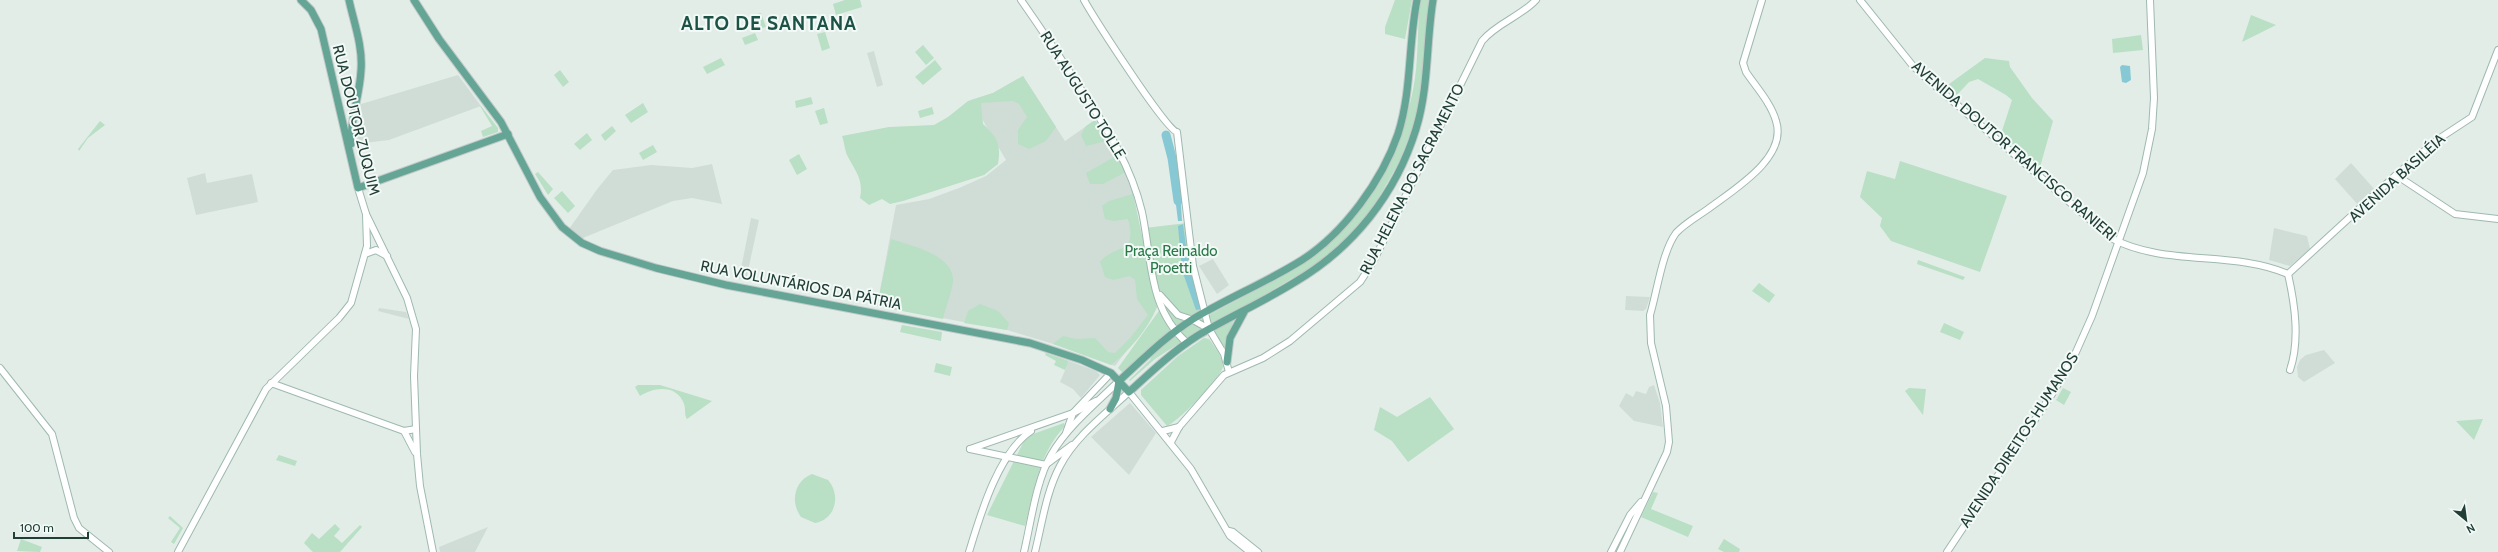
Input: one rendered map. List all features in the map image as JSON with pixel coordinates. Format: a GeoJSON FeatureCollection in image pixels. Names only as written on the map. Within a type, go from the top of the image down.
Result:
{"type":"FeatureCollection","features":[{"type":"Feature","properties":{"kind":"main road","name":"RUA DOUTOR ZUQUIM"},"geometry":{"type":"LineString","coordinates":[[302,0],[314,15],[321,29],[358,188]]}},
{"type":"Feature","properties":{"kind":"main road"},"geometry":{"type":"LineString","coordinates":[[349,0],[360,44],[362,69],[349,150]]}},
{"type":"Feature","properties":{"kind":"main road","name":"RUA VOLUNTÁRIOS DA PÁTRIA"},"geometry":{"type":"LineString","coordinates":[[414,0],[508,134],[540,197],[558,222],[581,242],[600,251],[726,285],[1030,343],[1082,360],[1111,373],[1129,392]]}},
{"type":"Feature","properties":{"kind":"main road"},"geometry":{"type":"LineString","coordinates":[[1110,409],[1116,398],[1121,382],[1145,357],[1175,332],[1193,320],[1306,257],[1339,228],[1370,187],[1391,150],[1402,119],[1408,90],[1417,0]]}},
{"type":"Feature","properties":{"kind":"main road"},"geometry":{"type":"LineString","coordinates":[[1129,392],[1158,364],[1187,343],[1295,283],[1336,253],[1366,223],[1386,193],[1408,151],[1422,106],[1433,0]]}},
{"type":"Feature","properties":{"kind":"main road"},"geometry":{"type":"LineString","coordinates":[[358,188],[508,134]]}},
{"type":"Feature","properties":{"kind":"main road"},"geometry":{"type":"LineString","coordinates":[[1227,362],[1234,329],[1246,309]]}},
{"type":"Feature","properties":{"kind":"street","name":"RUA AUGUSTO TOLLE"},"geometry":{"type":"LineString","coordinates":[[1022,0],[1122,153],[1142,211],[1155,288],[1164,316],[1175,332],[1187,343]]}},
{"type":"Feature","properties":{"kind":"street"},"geometry":{"type":"LineString","coordinates":[[1084,0],[1148,98],[1171,129],[1177,132],[1193,266],[1209,330],[1227,362],[1229,372]]}},
{"type":"Feature","properties":{"kind":"street","name":"RUA HELENA DO SACRAMENTO"},"geometry":{"type":"LineString","coordinates":[[1171,442],[1179,427],[1217,382],[1229,372],[1274,352],[1360,282],[1373,262],[1482,41],[1496,27],[1525,10],[1536,0]]}},
{"type":"Feature","properties":{"kind":"street"},"geometry":{"type":"LineString","coordinates":[[1620,552],[1637,519],[1642,501],[1667,452],[1668,442],[1666,406],[1656,369],[1650,326],[1650,315],[1668,251],[1676,233],[1750,177],[1770,158],[1776,144],[1777,126],[1774,116],[1746,72],[1742,63],[1762,0]]}},
{"type":"Feature","properties":{"kind":"street","name":"AVENIDA DOUTOR FRANCISCO RANIERI"},"geometry":{"type":"LineString","coordinates":[[1860,0],[1913,66],[2111,238],[2135,248],[2188,257],[2263,266],[2288,274]]}},
{"type":"Feature","properties":{"kind":"street","name":"AVENIDA DIREITOS HUMANOS"},"geometry":{"type":"LineString","coordinates":[[1947,552],[2054,391],[2076,352],[2091,319],[2143,172],[2152,130],[2154,98],[2150,0]]}},
{"type":"Feature","properties":{"kind":"street","name":"AVENIDA BASILÉIA"},"geometry":{"type":"LineString","coordinates":[[2288,274],[2316,250],[2396,174],[2437,140],[2468,121],[2474,113],[2498,50]]}},
{"type":"Feature","properties":{"kind":"street"},"geometry":{"type":"LineString","coordinates":[[2396,174],[2450,211],[2462,216],[2498,219]]}},
{"type":"Feature","properties":{"kind":"street","name":"RUA DOUTOR ZUQUIM"},"geometry":{"type":"LineString","coordinates":[[358,188],[366,214],[409,305],[418,336],[414,376],[416,454]]}},
{"type":"Feature","properties":{"kind":"street"},"geometry":{"type":"LineString","coordinates":[[178,552],[270,383],[347,310],[356,291],[368,239],[366,214]]}},
{"type":"Feature","properties":{"kind":"street"},"geometry":{"type":"LineString","coordinates":[[365,254],[376,250],[387,256]]}},
{"type":"Feature","properties":{"kind":"street"},"geometry":{"type":"LineString","coordinates":[[2288,274],[2294,299],[2296,337],[2295,352],[2290,370]]}},
{"type":"Feature","properties":{"kind":"street","name":"RUA AUGUSTO TOLLE"},"geometry":{"type":"LineString","coordinates":[[1155,288],[1173,312],[1184,318],[1193,320],[1209,330]]}},
{"type":"Feature","properties":{"kind":"street"},"geometry":{"type":"LineString","coordinates":[[0,368],[52,434],[78,528],[109,552]]}},
{"type":"Feature","properties":{"kind":"street"},"geometry":{"type":"LineString","coordinates":[[280,373],[278,379],[280,387]]}},
{"type":"Feature","properties":{"kind":"street"},"geometry":{"type":"LineString","coordinates":[[1065,436],[1073,413],[1111,373]]}},
{"type":"Feature","properties":{"kind":"street"},"geometry":{"type":"LineString","coordinates":[[1024,552],[1046,465],[1065,436],[1101,398],[1121,382]]}},
{"type":"Feature","properties":{"kind":"street"},"geometry":{"type":"LineString","coordinates":[[270,383],[404,431],[416,429]]}},
{"type":"Feature","properties":{"kind":"street"},"geometry":{"type":"LineString","coordinates":[[1035,552],[1051,486],[1060,465],[1077,442],[1129,392]]}},
{"type":"Feature","properties":{"kind":"street","name":"RUA VOLUNTÁRIOS DA PÁTRIA"},"geometry":{"type":"LineString","coordinates":[[1129,392],[1171,442],[1229,531],[1230,536],[1250,552]]}},
{"type":"Feature","properties":{"kind":"street"},"geometry":{"type":"LineString","coordinates":[[1046,465],[970,449],[1037,427],[1073,413],[1101,398]]}},
{"type":"Feature","properties":{"kind":"street"},"geometry":{"type":"LineString","coordinates":[[969,552],[979,520],[1007,458],[1019,441],[1037,427]]}},
{"type":"Feature","properties":{"kind":"street"},"geometry":{"type":"LineString","coordinates":[[1162,431],[1179,427]]}},
{"type":"Feature","properties":{"kind":"street"},"geometry":{"type":"LineString","coordinates":[[404,431],[416,454],[420,486],[433,552]]}},
{"type":"Feature","properties":{"kind":"street"},"geometry":{"type":"LineString","coordinates":[[1046,465],[1066,448],[1077,442]]}},
{"type":"Feature","properties":{"kind":"street"},"geometry":{"type":"LineString","coordinates":[[1611,552],[1630,515],[1642,501]]}},
{"type":"Feature","properties":{"kind":"street","name":"RUA VOLUNTÁRIOS DA PÁTRIA"},"geometry":{"type":"LineString","coordinates":[[1229,531],[1233,532],[1258,552]]}},
{"type":"Feature","properties":{"kind":"shaded area"},"geometry":{"type":"Polygon","coordinates":[[[874,51],[883,85],[877,87],[867,53],[874,51]]]}},
{"type":"Feature","properties":{"kind":"shaded area"},"geometry":{"type":"Polygon","coordinates":[[[458,75],[481,106],[389,140],[356,144],[361,104],[458,75]]]}},
{"type":"Feature","properties":{"kind":"shaded area"},"geometry":{"type":"Polygon","coordinates":[[[1023,76],[1065,141],[1095,120],[1117,152],[1133,194],[1157,307],[1147,324],[1115,366],[1070,349],[1007,330],[877,306],[896,205],[929,199],[959,188],[986,176],[1006,160],[971,100],[993,93],[1023,76]]]}},
{"type":"Feature","properties":{"kind":"shaded area"},"geometry":{"type":"Polygon","coordinates":[[[2351,163],[2376,191],[2359,206],[2335,179],[2351,163]]]}},
{"type":"Feature","properties":{"kind":"shaded area"},"geometry":{"type":"Polygon","coordinates":[[[712,164],[722,204],[692,198],[673,201],[583,238],[579,238],[569,229],[598,188],[613,170],[651,165],[692,168],[712,164]]]}},
{"type":"Feature","properties":{"kind":"shaded area"},"geometry":{"type":"Polygon","coordinates":[[[205,173],[207,183],[252,174],[258,202],[196,215],[187,178],[205,173]]]}},
{"type":"Feature","properties":{"kind":"shaded area"},"geometry":{"type":"Polygon","coordinates":[[[751,218],[759,220],[746,280],[739,279],[751,218]]]}},
{"type":"Feature","properties":{"kind":"shaded area"},"geometry":{"type":"Polygon","coordinates":[[[2274,228],[2307,236],[2310,249],[2290,266],[2269,260],[2274,228]]]}},
{"type":"Feature","properties":{"kind":"shaded area"},"geometry":{"type":"Polygon","coordinates":[[[1213,259],[1229,285],[1217,294],[1199,266],[1213,259]]]}},
{"type":"Feature","properties":{"kind":"shaded area"},"geometry":{"type":"Polygon","coordinates":[[[1626,296],[1650,297],[1646,309],[1643,311],[1625,310],[1626,296]]]}},
{"type":"Feature","properties":{"kind":"shaded area"},"geometry":{"type":"Polygon","coordinates":[[[379,308],[406,312],[409,319],[378,311],[379,308]]]}},
{"type":"Feature","properties":{"kind":"shaded area"},"geometry":{"type":"Polygon","coordinates":[[[2324,350],[2335,363],[2304,382],[2298,377],[2297,367],[2300,360],[2306,355],[2324,350]]]}},
{"type":"Feature","properties":{"kind":"shaded area"},"geometry":{"type":"Polygon","coordinates":[[[1069,361],[1096,371],[1100,375],[1081,398],[1073,389],[1060,382],[1069,361]]]}},
{"type":"Feature","properties":{"kind":"shaded area"},"geometry":{"type":"Polygon","coordinates":[[[1654,385],[1660,403],[1663,427],[1634,421],[1619,406],[1626,393],[1633,397],[1636,391],[1646,394],[1649,387],[1654,385]]]}},
{"type":"Feature","properties":{"kind":"shaded area"},"geometry":{"type":"Polygon","coordinates":[[[1130,403],[1156,433],[1129,475],[1091,437],[1130,403]]]}},
{"type":"Feature","properties":{"kind":"shaded area"},"geometry":{"type":"Polygon","coordinates":[[[488,527],[475,552],[440,552],[439,547],[488,527]]]}},
{"type":"Feature","properties":{"kind":"green space"},"geometry":{"type":"Polygon","coordinates":[[[845,0],[860,0],[862,7],[836,15],[833,4],[845,0]]]}},
{"type":"Feature","properties":{"kind":"green space"},"geometry":{"type":"Polygon","coordinates":[[[1395,0],[1412,0],[1405,39],[1385,34],[1385,27],[1395,0]]]}},
{"type":"Feature","properties":{"kind":"green space"},"geometry":{"type":"Polygon","coordinates":[[[1420,0],[1429,0],[1422,95],[1414,124],[1399,162],[1374,206],[1341,245],[1320,262],[1189,339],[1180,332],[1278,278],[1309,259],[1347,226],[1363,206],[1377,185],[1389,162],[1407,114],[1415,79],[1420,0]]]}},
{"type":"Feature","properties":{"kind":"green space"},"geometry":{"type":"Polygon","coordinates":[[[761,13],[766,27],[758,29],[753,15],[761,13]]]}},
{"type":"Feature","properties":{"kind":"green space"},"geometry":{"type":"Polygon","coordinates":[[[2251,15],[2276,25],[2242,42],[2251,15]]]}},
{"type":"Feature","properties":{"kind":"green space"},"geometry":{"type":"Polygon","coordinates":[[[825,32],[830,48],[822,51],[817,34],[825,32]]]}},
{"type":"Feature","properties":{"kind":"green space"},"geometry":{"type":"Polygon","coordinates":[[[755,33],[758,40],[745,45],[742,38],[755,33]]]}},
{"type":"Feature","properties":{"kind":"green space"},"geometry":{"type":"Polygon","coordinates":[[[2141,35],[2143,50],[2113,53],[2112,39],[2141,35]]]}},
{"type":"Feature","properties":{"kind":"green space"},"geometry":{"type":"Polygon","coordinates":[[[923,45],[934,58],[926,65],[915,52],[923,45]]]}},
{"type":"Feature","properties":{"kind":"green space"},"geometry":{"type":"Polygon","coordinates":[[[721,58],[725,65],[707,74],[703,67],[721,58]]]}},
{"type":"Feature","properties":{"kind":"green space"},"geometry":{"type":"Polygon","coordinates":[[[1985,58],[2009,61],[2010,67],[2032,98],[2053,121],[2040,167],[2001,134],[2012,100],[1978,79],[1969,82],[1956,96],[1945,87],[1985,58]]]}},
{"type":"Feature","properties":{"kind":"green space"},"geometry":{"type":"Polygon","coordinates":[[[935,60],[942,69],[923,85],[915,77],[935,60]]]}},
{"type":"Feature","properties":{"kind":"green space"},"geometry":{"type":"Polygon","coordinates":[[[560,70],[569,82],[563,87],[554,75],[560,70]]]}},
{"type":"Feature","properties":{"kind":"green space"},"geometry":{"type":"Polygon","coordinates":[[[1023,76],[1056,127],[1046,141],[1029,149],[1018,144],[1018,130],[1027,117],[1019,104],[1013,101],[981,103],[983,124],[992,133],[999,146],[998,164],[984,175],[890,204],[882,199],[869,205],[860,198],[860,180],[847,155],[842,136],[889,127],[934,125],[948,117],[968,101],[993,93],[1023,76]]]}},
{"type":"Feature","properties":{"kind":"green space"},"geometry":{"type":"Polygon","coordinates":[[[811,97],[813,104],[796,108],[795,101],[811,97]]]}},
{"type":"Feature","properties":{"kind":"green space"},"geometry":{"type":"Polygon","coordinates":[[[643,103],[648,112],[631,123],[625,115],[643,103]]]}},
{"type":"Feature","properties":{"kind":"green space"},"geometry":{"type":"Polygon","coordinates":[[[480,106],[498,128],[498,132],[483,137],[481,131],[492,126],[480,106]]]}},
{"type":"Feature","properties":{"kind":"green space"},"geometry":{"type":"Polygon","coordinates":[[[932,107],[934,114],[920,118],[918,111],[932,107]]]}},
{"type":"Feature","properties":{"kind":"green space"},"geometry":{"type":"Polygon","coordinates":[[[824,108],[828,123],[820,125],[815,111],[824,108]]]}},
{"type":"Feature","properties":{"kind":"green space"},"geometry":{"type":"Polygon","coordinates":[[[1095,120],[1117,152],[1126,172],[1103,184],[1090,184],[1086,173],[1116,156],[1106,141],[1086,146],[1081,135],[1086,126],[1095,120]]]}},
{"type":"Feature","properties":{"kind":"green space"},"geometry":{"type":"Polygon","coordinates":[[[100,121],[105,125],[88,138],[79,151],[78,149],[100,121]]]}},
{"type":"Feature","properties":{"kind":"green space"},"geometry":{"type":"Polygon","coordinates":[[[612,126],[616,131],[605,141],[601,135],[612,126]]]}},
{"type":"Feature","properties":{"kind":"green space"},"geometry":{"type":"Polygon","coordinates":[[[587,133],[592,140],[580,150],[574,144],[587,133]]]}},
{"type":"Feature","properties":{"kind":"green space"},"geometry":{"type":"Polygon","coordinates":[[[653,145],[657,152],[643,160],[639,153],[653,145]]]}},
{"type":"Feature","properties":{"kind":"green space"},"geometry":{"type":"Polygon","coordinates":[[[799,154],[807,169],[797,175],[789,160],[799,154]]]}},
{"type":"Feature","properties":{"kind":"green space"},"geometry":{"type":"Polygon","coordinates":[[[1900,161],[2007,196],[1980,272],[1891,241],[1880,226],[1882,218],[1860,197],[1867,171],[1895,179],[1900,161]]]}},
{"type":"Feature","properties":{"kind":"green space"},"geometry":{"type":"Polygon","coordinates":[[[538,172],[553,189],[548,195],[535,174],[538,172]]]}},
{"type":"Feature","properties":{"kind":"green space"},"geometry":{"type":"Polygon","coordinates":[[[562,191],[575,206],[568,213],[554,198],[562,191]]]}},
{"type":"Feature","properties":{"kind":"green space"},"geometry":{"type":"Polygon","coordinates":[[[1133,194],[1157,307],[1149,323],[1138,339],[1111,365],[1053,344],[1063,336],[1076,339],[1095,338],[1108,352],[1115,353],[1130,338],[1148,315],[1137,299],[1135,280],[1130,276],[1113,280],[1105,277],[1100,262],[1112,252],[1127,244],[1130,239],[1128,219],[1114,221],[1105,219],[1102,206],[1109,201],[1133,194]]]}},
{"type":"Feature","properties":{"kind":"green space","name":"Praça Reinaldo Proetti"},"geometry":{"type":"Polygon","coordinates":[[[1187,223],[1205,313],[1124,374],[1118,368],[1161,308],[1145,228],[1187,223]]]}},
{"type":"Feature","properties":{"kind":"green space"},"geometry":{"type":"Polygon","coordinates":[[[891,239],[928,252],[945,263],[950,270],[953,282],[943,319],[877,306],[891,239]]]}},
{"type":"Feature","properties":{"kind":"green space"},"geometry":{"type":"Polygon","coordinates":[[[1918,260],[1965,277],[1963,280],[1917,264],[1918,260]]]}},
{"type":"Feature","properties":{"kind":"green space"},"geometry":{"type":"Polygon","coordinates":[[[1759,283],[1775,295],[1769,303],[1752,291],[1759,283]]]}},
{"type":"Feature","properties":{"kind":"green space"},"geometry":{"type":"Polygon","coordinates":[[[980,304],[998,311],[1009,323],[1007,330],[964,323],[968,311],[980,304]]]}},
{"type":"Feature","properties":{"kind":"green space"},"geometry":{"type":"Polygon","coordinates":[[[1234,319],[1228,336],[1226,352],[1213,332],[1234,319]]]}},
{"type":"Feature","properties":{"kind":"green space"},"geometry":{"type":"Polygon","coordinates":[[[1944,323],[1964,332],[1960,340],[1940,332],[1944,323]]]}},
{"type":"Feature","properties":{"kind":"green space"},"geometry":{"type":"Polygon","coordinates":[[[902,325],[942,332],[941,341],[900,332],[902,325]]]}},
{"type":"Feature","properties":{"kind":"green space"},"geometry":{"type":"Polygon","coordinates":[[[1174,335],[1181,342],[1155,359],[1130,381],[1129,380],[1150,360],[1154,351],[1174,335]]]}},
{"type":"Feature","properties":{"kind":"green space"},"geometry":{"type":"Polygon","coordinates":[[[1204,338],[1209,339],[1220,355],[1223,363],[1221,371],[1199,398],[1173,423],[1167,426],[1141,395],[1141,390],[1178,356],[1204,338]]]}},
{"type":"Feature","properties":{"kind":"green space"},"geometry":{"type":"Polygon","coordinates":[[[1046,353],[1069,361],[1065,370],[1054,365],[1056,361],[1045,355],[1046,353]]]}},
{"type":"Feature","properties":{"kind":"green space"},"geometry":{"type":"Polygon","coordinates":[[[936,363],[952,367],[950,376],[934,372],[936,363]]]}},
{"type":"Feature","properties":{"kind":"green space"},"geometry":{"type":"Polygon","coordinates":[[[638,385],[660,385],[712,401],[687,419],[684,404],[676,393],[671,390],[658,389],[640,396],[635,387],[638,385]]]}},
{"type":"Feature","properties":{"kind":"green space"},"geometry":{"type":"Polygon","coordinates":[[[1909,388],[1926,389],[1923,415],[1905,391],[1909,388]]]}},
{"type":"Feature","properties":{"kind":"green space"},"geometry":{"type":"Polygon","coordinates":[[[2063,388],[2071,392],[2064,405],[2056,400],[2063,388]]]}},
{"type":"Feature","properties":{"kind":"green space"},"geometry":{"type":"Polygon","coordinates":[[[1430,397],[1454,429],[1408,462],[1392,441],[1374,430],[1380,407],[1397,417],[1430,397]]]}},
{"type":"Feature","properties":{"kind":"green space"},"geometry":{"type":"Polygon","coordinates":[[[2483,419],[2474,440],[2456,421],[2483,419]]]}},
{"type":"Feature","properties":{"kind":"green space"},"geometry":{"type":"Polygon","coordinates":[[[1064,423],[1065,426],[1056,437],[1043,460],[1025,526],[987,515],[1025,439],[1033,434],[1064,423]]]}},
{"type":"Feature","properties":{"kind":"green space"},"geometry":{"type":"Polygon","coordinates":[[[279,455],[297,461],[295,466],[276,460],[279,455]]]}},
{"type":"Feature","properties":{"kind":"green space"},"geometry":{"type":"Polygon","coordinates":[[[812,474],[828,480],[832,486],[835,499],[832,512],[828,517],[815,523],[801,517],[795,499],[796,492],[801,482],[812,474]]]}},
{"type":"Feature","properties":{"kind":"green space"},"geometry":{"type":"Polygon","coordinates":[[[1653,492],[1658,493],[1651,509],[1693,526],[1688,537],[1641,517],[1653,492]]]}},
{"type":"Feature","properties":{"kind":"green space"},"geometry":{"type":"Polygon","coordinates":[[[170,516],[183,528],[174,544],[171,542],[180,528],[168,518],[170,516]]]}},
{"type":"Feature","properties":{"kind":"green space"},"geometry":{"type":"Polygon","coordinates":[[[335,524],[340,529],[334,536],[342,543],[360,525],[362,527],[340,552],[313,552],[304,543],[312,533],[319,539],[335,524]]]}},
{"type":"Feature","properties":{"kind":"green space"},"geometry":{"type":"Polygon","coordinates":[[[21,539],[42,547],[40,552],[17,551],[21,539]]]}},
{"type":"Feature","properties":{"kind":"green space"},"geometry":{"type":"Polygon","coordinates":[[[1724,539],[1740,549],[1739,552],[1724,552],[1718,549],[1724,539]]]}},
{"type":"Feature","properties":{"kind":"water"},"geometry":{"type":"Polygon","coordinates":[[[2122,65],[2130,66],[2131,80],[2126,83],[2122,82],[2120,67],[2122,65]]]}},
{"type":"Feature","properties":{"kind":"water"},"geometry":{"type":"Polygon","coordinates":[[[1174,189],[1180,189],[1182,221],[1178,221],[1174,189]]]}},
{"type":"Feature","properties":{"kind":"water"},"geometry":{"type":"Polygon","coordinates":[[[1183,224],[1189,267],[1202,309],[1196,310],[1182,270],[1178,226],[1183,224]]]}},
{"type":"Feature","properties":{"kind":"waterway"},"geometry":{"type":"LineString","coordinates":[[1166,135],[1172,158],[1178,201]]}},
{"type":"Feature","properties":{"kind":"district","name":"ALTO DE SANTANA"},"geometry":{"type":"Point","coordinates":[769,23]}}]}
